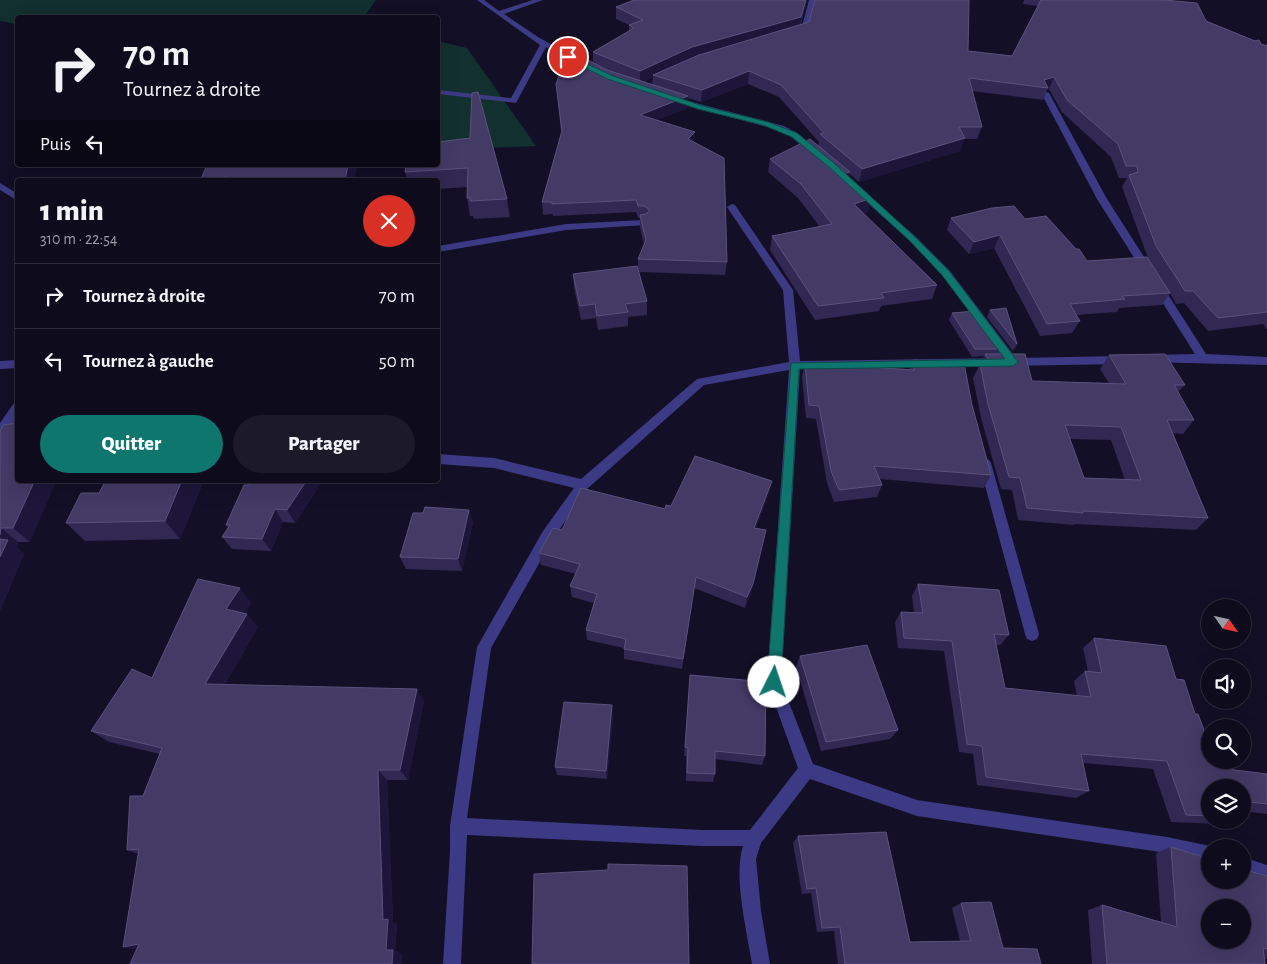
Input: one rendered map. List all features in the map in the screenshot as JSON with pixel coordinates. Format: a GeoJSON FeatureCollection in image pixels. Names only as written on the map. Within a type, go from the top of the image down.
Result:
{"type":"FeatureCollection","features":[{"type":"Feature","properties":{"kind":"street"},"geometry":{"type":"LineString","coordinates":[[480,0],[544,44],[602,74]]}},
{"type":"Feature","properties":{"kind":"street"},"geometry":{"type":"LineString","coordinates":[[499,13],[540,0]]}},
{"type":"Feature","properties":{"kind":"street"},"geometry":{"type":"LineString","coordinates":[[786,36],[804,31],[812,0]]}},
{"type":"Feature","properties":{"kind":"street"},"geometry":{"type":"LineString","coordinates":[[440,92],[514,101],[544,44]]}},
{"type":"Feature","properties":{"kind":"street"},"geometry":{"type":"LineString","coordinates":[[1044,93],[1102,199],[1203,358]]}},
{"type":"Feature","properties":{"kind":"street"},"geometry":{"type":"LineString","coordinates":[[666,96],[780,128],[794,135],[824,159]]}},
{"type":"Feature","properties":{"kind":"street"},"geometry":{"type":"LineString","coordinates":[[851,183],[912,238],[946,273],[1013,362]]}},
{"type":"Feature","properties":{"kind":"street"},"geometry":{"type":"LineString","coordinates":[[0,186],[15,196]]}},
{"type":"Feature","properties":{"kind":"street"},"geometry":{"type":"LineString","coordinates":[[732,208],[788,290],[794,365],[774,682],[807,770]]}},
{"type":"Feature","properties":{"kind":"street"},"geometry":{"type":"LineString","coordinates":[[440,249],[566,227],[643,223]]}},
{"type":"Feature","properties":{"kind":"street"},"geometry":{"type":"LineString","coordinates":[[452,964],[456,864],[459,851],[458,826],[484,647],[548,535],[583,484],[701,382],[794,365],[964,367],[1013,362],[1203,358],[1267,361]]}},
{"type":"Feature","properties":{"kind":"street"},"geometry":{"type":"LineString","coordinates":[[0,365],[15,364]]}},
{"type":"Feature","properties":{"kind":"street"},"geometry":{"type":"LineString","coordinates":[[0,432],[15,410]]}},
{"type":"Feature","properties":{"kind":"street"},"geometry":{"type":"LineString","coordinates":[[980,446],[1032,634]]}},
{"type":"Feature","properties":{"kind":"street"},"geometry":{"type":"LineString","coordinates":[[440,459],[494,463],[583,484]]}},
{"type":"Feature","properties":{"kind":"street"},"geometry":{"type":"LineString","coordinates":[[761,964],[752,911],[747,859],[754,838],[807,770]]}},
{"type":"Feature","properties":{"kind":"street"},"geometry":{"type":"LineString","coordinates":[[807,770],[917,808],[1167,845],[1201,853]]}},
{"type":"Feature","properties":{"kind":"street"},"geometry":{"type":"LineString","coordinates":[[458,826],[702,838],[754,838]]}},
{"type":"Feature","properties":{"kind":"street"},"geometry":{"type":"LineString","coordinates":[[1251,868],[1267,874]]}},
{"type":"Feature","properties":{"kind":"green space"},"geometry":{"type":"Polygon","coordinates":[[[0,0],[376,0],[365,15],[15,15],[15,24],[0,21],[0,0]]]}},
{"type":"Feature","properties":{"kind":"green space"},"geometry":{"type":"Polygon","coordinates":[[[440,41],[467,48],[536,146],[440,150],[440,41]]]}},
{"type":"Feature","properties":{"kind":"building"},"geometry":{"type":"Polygon","coordinates":[[[634,0],[806,0],[801,17],[692,47],[640,71],[593,52],[634,28],[629,25],[643,20],[616,7],[634,0]]]}},
{"type":"Feature","properties":{"kind":"building"},"geometry":{"type":"Polygon","coordinates":[[[815,0],[969,0],[968,51],[1012,56],[1041,0],[1164,0],[1197,3],[1206,21],[1255,41],[1259,40],[1261,44],[1267,46],[1267,312],[1218,318],[1193,291],[1185,291],[1156,246],[1129,175],[1138,172],[1137,166],[1126,166],[1118,144],[1067,100],[1054,77],[1044,80],[1048,88],[969,78],[982,127],[959,127],[965,138],[862,169],[820,134],[824,133],[781,85],[749,71],[702,90],[653,75],[699,55],[809,22],[815,0]]]}},
{"type":"Feature","properties":{"kind":"building"},"geometry":{"type":"Polygon","coordinates":[[[584,58],[607,70],[688,96],[640,115],[695,132],[688,139],[724,158],[727,262],[638,259],[646,240],[640,215],[646,214],[650,210],[644,206],[638,206],[636,200],[552,204],[552,202],[542,202],[562,131],[556,84],[561,71],[584,58]]]}},
{"type":"Feature","properties":{"kind":"building"},"geometry":{"type":"Polygon","coordinates":[[[478,92],[507,199],[470,201],[470,198],[467,198],[468,168],[405,172],[406,167],[440,167],[440,142],[470,138],[472,93],[478,92]]]}},
{"type":"Feature","properties":{"kind":"building"},"geometry":{"type":"Polygon","coordinates":[[[810,139],[850,172],[842,174],[872,198],[854,204],[937,285],[881,293],[884,298],[818,306],[772,236],[832,224],[801,184],[770,159],[810,139]]]}},
{"type":"Feature","properties":{"kind":"building"},"geometry":{"type":"Polygon","coordinates":[[[206,167],[348,167],[345,178],[201,178],[206,167]]]}},
{"type":"Feature","properties":{"kind":"building"},"geometry":{"type":"Polygon","coordinates":[[[1014,206],[1025,219],[1046,216],[1076,249],[1079,249],[1087,261],[1147,257],[1170,293],[1122,296],[1125,299],[1070,304],[1080,321],[1047,324],[1000,235],[974,242],[951,218],[992,208],[1014,206]]]}},
{"type":"Feature","properties":{"kind":"building"},"geometry":{"type":"Polygon","coordinates":[[[637,266],[647,301],[625,304],[628,312],[597,316],[595,304],[580,306],[573,274],[637,266]]]}},
{"type":"Feature","properties":{"kind":"building"},"geometry":{"type":"Polygon","coordinates":[[[1006,308],[1017,344],[990,310],[1006,308]]]}},
{"type":"Feature","properties":{"kind":"building"},"geometry":{"type":"Polygon","coordinates":[[[975,311],[1004,349],[975,349],[952,313],[975,311]]]}},
{"type":"Feature","properties":{"kind":"building"},"geometry":{"type":"Polygon","coordinates":[[[985,354],[1025,354],[1032,381],[1126,384],[1109,355],[1165,354],[1185,385],[1174,385],[1194,420],[1167,420],[1208,518],[1083,511],[1083,513],[1027,508],[1020,478],[1009,477],[988,404],[980,364],[992,365],[985,354]],[[1065,425],[1084,478],[1141,480],[1121,427],[1065,425]]]}},
{"type":"Feature","properties":{"kind":"building"},"geometry":{"type":"Polygon","coordinates":[[[913,360],[964,363],[972,405],[991,475],[874,466],[882,485],[839,490],[831,471],[819,406],[809,405],[805,363],[914,370],[913,360]]]}},
{"type":"Feature","properties":{"kind":"building"},"geometry":{"type":"Polygon","coordinates":[[[15,423],[15,483],[34,483],[13,528],[1,528],[0,535],[0,432],[3,425],[15,423]]]}},
{"type":"Feature","properties":{"kind":"building"},"geometry":{"type":"Polygon","coordinates":[[[695,456],[772,481],[754,528],[766,530],[753,584],[747,597],[696,577],[683,659],[624,649],[626,639],[586,630],[597,594],[570,586],[580,564],[539,553],[553,528],[562,530],[581,488],[665,509],[666,505],[671,506],[695,456]]]}},
{"type":"Feature","properties":{"kind":"building"},"geometry":{"type":"Polygon","coordinates":[[[104,483],[181,483],[165,521],[66,523],[81,493],[99,493],[104,483]]]}},
{"type":"Feature","properties":{"kind":"building"},"geometry":{"type":"Polygon","coordinates":[[[249,483],[305,483],[287,510],[275,509],[262,539],[222,537],[230,525],[226,525],[244,485],[249,483]]]}},
{"type":"Feature","properties":{"kind":"building"},"geometry":{"type":"Polygon","coordinates":[[[425,507],[469,510],[458,559],[400,557],[413,513],[423,513],[425,507]]]}},
{"type":"Feature","properties":{"kind":"building"},"geometry":{"type":"Polygon","coordinates":[[[0,539],[8,540],[0,557],[0,539]]]}},
{"type":"Feature","properties":{"kind":"building"},"geometry":{"type":"Polygon","coordinates":[[[198,579],[240,588],[226,609],[247,614],[205,684],[417,689],[400,770],[378,770],[383,920],[388,919],[386,950],[393,950],[392,964],[130,964],[139,944],[123,947],[139,849],[127,850],[130,796],[143,796],[162,748],[91,731],[132,669],[152,678],[198,579]]]}},
{"type":"Feature","properties":{"kind":"building"},"geometry":{"type":"Polygon","coordinates":[[[918,584],[999,590],[1009,635],[994,634],[1005,688],[1091,697],[1085,671],[1102,673],[1094,638],[1166,646],[1176,679],[1184,680],[1195,714],[1198,714],[1201,722],[1201,769],[1227,769],[1267,774],[1267,804],[1251,802],[1251,779],[1201,779],[1201,816],[1186,815],[1167,761],[1081,754],[1089,791],[986,777],[982,746],[967,744],[952,641],[904,638],[901,612],[923,613],[918,584]]]}},
{"type":"Feature","properties":{"kind":"building"},"geometry":{"type":"Polygon","coordinates":[[[867,645],[898,730],[826,742],[800,656],[867,645]]]}},
{"type":"Feature","properties":{"kind":"building"},"geometry":{"type":"Polygon","coordinates":[[[690,675],[766,682],[765,756],[715,751],[715,774],[687,773],[688,748],[685,747],[690,675]]]}},
{"type":"Feature","properties":{"kind":"building"},"geometry":{"type":"Polygon","coordinates":[[[564,702],[612,705],[606,771],[555,767],[564,702]]]}},
{"type":"Feature","properties":{"kind":"building"},"geometry":{"type":"Polygon","coordinates":[[[886,832],[910,942],[971,941],[961,903],[991,902],[1003,948],[1037,949],[1041,964],[845,964],[840,927],[822,928],[816,888],[807,889],[798,836],[886,832]]]}},
{"type":"Feature","properties":{"kind":"building"},"geometry":{"type":"Polygon","coordinates":[[[1171,847],[1201,856],[1201,889],[1251,889],[1251,872],[1267,876],[1267,949],[1263,948],[1265,964],[1107,964],[1102,905],[1177,927],[1171,847]]]}},
{"type":"Feature","properties":{"kind":"building"},"geometry":{"type":"Polygon","coordinates":[[[608,864],[687,866],[689,964],[532,964],[534,874],[608,870],[608,864]]]}},
{"type":"Feature","properties":{"kind":"route"},"geometry":{"type":"LineString","coordinates":[[568,57],[610,78],[700,107],[766,123],[794,135],[832,165],[912,238],[946,273],[1013,362],[794,365],[774,682]]}}]}
